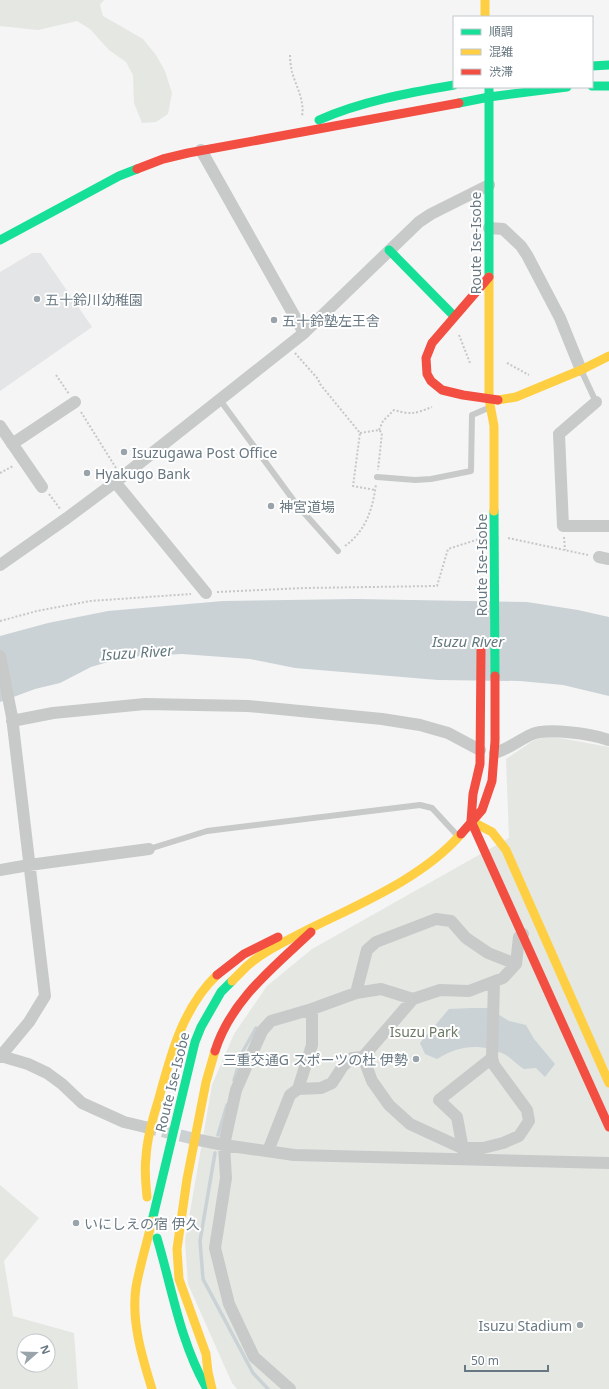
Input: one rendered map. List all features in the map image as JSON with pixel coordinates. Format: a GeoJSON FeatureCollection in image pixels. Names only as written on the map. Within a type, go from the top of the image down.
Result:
{"type":"FeatureCollection","features":[{"type":"Feature","properties":{"kind":"main road"},"geometry":{"type":"LineString","coordinates":[[485,0],[485,16]]}},
{"type":"Feature","properties":{"kind":"main road"},"geometry":{"type":"LineString","coordinates":[[593,66],[609,66]]}},
{"type":"Feature","properties":{"kind":"main road"},"geometry":{"type":"LineString","coordinates":[[287,136],[334,112],[378,99],[453,85]]}},
{"type":"Feature","properties":{"kind":"main road"},"geometry":{"type":"LineString","coordinates":[[593,86],[609,86]]}},
{"type":"Feature","properties":{"kind":"main road","name":"Route Ise-Isobe"},"geometry":{"type":"LineString","coordinates":[[152,1389],[137,1332],[135,1317],[136,1287],[195,1042],[201,1027],[221,992],[248,965],[280,944],[419,871],[435,860],[459,837],[471,821],[482,810],[492,781],[495,747],[495,541],[494,426],[489,399],[489,88]]}},
{"type":"Feature","properties":{"kind":"main road"},"geometry":{"type":"LineString","coordinates":[[0,240],[119,176],[163,159],[201,150],[287,136],[489,97],[559,88]]}},
{"type":"Feature","properties":{"kind":"main road"},"geometry":{"type":"LineString","coordinates":[[389,250],[454,316]]}},
{"type":"Feature","properties":{"kind":"main road"},"geometry":{"type":"LineString","coordinates":[[489,277],[454,316],[432,343],[428,351],[426,358],[428,374],[431,381],[442,390],[489,399],[501,400],[516,397],[581,370],[609,356]]}},
{"type":"Feature","properties":{"kind":"main road","name":"Route Ise-Isobe"},"geometry":{"type":"LineString","coordinates":[[483,421],[489,399]]}},
{"type":"Feature","properties":{"kind":"main road"},"geometry":{"type":"LineString","coordinates":[[481,638],[480,764],[473,794],[471,821],[609,1127]]}},
{"type":"Feature","properties":{"kind":"main road"},"geometry":{"type":"LineString","coordinates":[[471,821],[484,826],[492,832],[506,850],[609,1083]]}},
{"type":"Feature","properties":{"kind":"main road"},"geometry":{"type":"LineString","coordinates":[[147,1197],[145,1164],[146,1149],[152,1124],[175,1046],[182,1027],[198,998],[214,978],[228,965],[246,953],[290,931],[322,923]]}},
{"type":"Feature","properties":{"kind":"main road"},"geometry":{"type":"LineString","coordinates":[[212,1389],[206,1354],[179,1279],[177,1249],[187,1179],[206,1082],[218,1043],[230,1019],[242,1000],[258,981],[322,923]]}},
{"type":"Feature","properties":{"kind":"main road"},"geometry":{"type":"LineString","coordinates":[[157,1238],[167,1269],[182,1330],[192,1362],[206,1389]]}},
{"type":"Feature","properties":{"kind":"street"},"geometry":{"type":"LineString","coordinates":[[201,150],[304,333]]}},
{"type":"Feature","properties":{"kind":"street"},"geometry":{"type":"LineString","coordinates":[[0,565],[119,480],[289,346],[406,233],[425,218],[489,185]]}},
{"type":"Feature","properties":{"kind":"street"},"geometry":{"type":"LineString","coordinates":[[489,228],[503,229],[527,255],[560,318],[581,370]]}},
{"type":"Feature","properties":{"kind":"street"},"geometry":{"type":"LineString","coordinates":[[12,444],[75,402]]}},
{"type":"Feature","properties":{"kind":"street"},"geometry":{"type":"LineString","coordinates":[[596,402],[559,434],[563,526],[609,526]]}},
{"type":"Feature","properties":{"kind":"street"},"geometry":{"type":"LineString","coordinates":[[0,426],[42,487]]}},
{"type":"Feature","properties":{"kind":"street"},"geometry":{"type":"LineString","coordinates":[[119,480],[206,593]]}},
{"type":"Feature","properties":{"kind":"street"},"geometry":{"type":"LineString","coordinates":[[0,656],[12,719],[45,996],[29,1022],[0,1057],[28,1064],[47,1073],[62,1084],[82,1103],[124,1122],[145,1127]]}},
{"type":"Feature","properties":{"kind":"street"},"geometry":{"type":"LineString","coordinates":[[12,719],[53,713],[145,704],[248,706],[382,719],[420,725],[481,744]]}},
{"type":"Feature","properties":{"kind":"street"},"geometry":{"type":"LineString","coordinates":[[495,747],[505,750],[531,734],[539,731],[559,731],[608,739]]}},
{"type":"Feature","properties":{"kind":"street"},"geometry":{"type":"LineString","coordinates":[[0,870],[149,849]]}},
{"type":"Feature","properties":{"kind":"street"},"geometry":{"type":"LineString","coordinates":[[356,993],[367,950],[376,942],[436,919],[451,921],[466,938],[488,953],[516,964]]}},
{"type":"Feature","properties":{"kind":"street"},"geometry":{"type":"LineString","coordinates":[[268,1151],[290,1095],[298,1089],[321,1088],[332,1083],[343,1066],[352,1058],[363,1057],[413,999],[440,990],[469,991],[502,978],[516,964],[519,937],[523,934]]}},
{"type":"Feature","properties":{"kind":"street"},"geometry":{"type":"LineString","coordinates":[[363,1057],[372,1082],[389,1105],[410,1124],[464,1154],[503,1143],[519,1136],[529,1121],[527,1110],[494,1065],[492,1058],[494,982]]}},
{"type":"Feature","properties":{"kind":"street"},"geometry":{"type":"LineString","coordinates":[[290,1389],[254,1357],[229,1304],[215,1248],[226,1178],[224,1145],[236,1090],[262,1031],[271,1021],[312,1009],[356,993],[380,988],[413,999]]}},
{"type":"Feature","properties":{"kind":"street"},"geometry":{"type":"LineString","coordinates":[[298,1089],[312,1045],[312,1009]]}},
{"type":"Feature","properties":{"kind":"street"},"geometry":{"type":"LineString","coordinates":[[464,1154],[457,1117],[439,1100],[492,1058]]}},
{"type":"Feature","properties":{"kind":"street"},"geometry":{"type":"LineString","coordinates":[[199,1140],[294,1155],[464,1154],[609,1163]]}},
{"type":"Feature","properties":{"kind":"lane"},"geometry":{"type":"LineString","coordinates":[[581,370],[596,402]]}},
{"type":"Feature","properties":{"kind":"lane"},"geometry":{"type":"LineString","coordinates":[[220,400],[297,505],[338,551]]}},
{"type":"Feature","properties":{"kind":"lane"},"geometry":{"type":"LineString","coordinates":[[377,477],[415,480],[471,471],[472,415],[486,409]]}},
{"type":"Feature","properties":{"kind":"lane"},"geometry":{"type":"LineString","coordinates":[[149,849],[207,831],[420,805],[432,808],[459,837]]}},
{"type":"Feature","properties":{"kind":"path"},"geometry":{"type":"LineString","coordinates":[[290,55],[292,71],[299,87],[303,112],[301,119]]}},
{"type":"Feature","properties":{"kind":"path"},"geometry":{"type":"LineString","coordinates":[[459,335],[470,363]]}},
{"type":"Feature","properties":{"kind":"path"},"geometry":{"type":"LineString","coordinates":[[289,346],[318,379],[320,384],[360,433],[353,486],[375,490]]}},
{"type":"Feature","properties":{"kind":"path"},"geometry":{"type":"LineString","coordinates":[[507,363],[529,375]]}},
{"type":"Feature","properties":{"kind":"path"},"geometry":{"type":"LineString","coordinates":[[56,375],[75,402],[119,480]]}},
{"type":"Feature","properties":{"kind":"path"},"geometry":{"type":"LineString","coordinates":[[378,430],[383,421],[394,410],[408,414],[415,414],[432,407]]}},
{"type":"Feature","properties":{"kind":"path"},"geometry":{"type":"LineString","coordinates":[[360,433],[378,430]]}},
{"type":"Feature","properties":{"kind":"path"},"geometry":{"type":"LineString","coordinates":[[338,551],[354,539],[372,508],[382,433],[378,430]]}},
{"type":"Feature","properties":{"kind":"path"},"geometry":{"type":"LineString","coordinates":[[0,473],[23,460]]}},
{"type":"Feature","properties":{"kind":"path"},"geometry":{"type":"LineString","coordinates":[[42,487],[44,487],[67,518]]}},
{"type":"Feature","properties":{"kind":"path"},"geometry":{"type":"LineString","coordinates":[[436,586],[448,549],[482,538]]}},
{"type":"Feature","properties":{"kind":"path"},"geometry":{"type":"LineString","coordinates":[[495,541],[526,542],[604,558]]}},
{"type":"Feature","properties":{"kind":"shaded area","name":"五十鈴川幼稚園"},"geometry":{"type":"Polygon","coordinates":[[[32,253],[41,253],[92,327],[0,391],[0,272],[32,253]]]}},
{"type":"Feature","properties":{"kind":"green space"},"geometry":{"type":"Polygon","coordinates":[[[0,0],[104,0],[100,5],[103,16],[143,39],[156,55],[165,71],[172,93],[168,114],[156,122],[142,123],[134,103],[133,75],[126,62],[109,50],[90,29],[77,21],[38,30],[0,26],[0,0]]]}},
{"type":"Feature","properties":{"kind":"green space","name":"三重交通G スポーツの杜 伊勢"},"geometry":{"type":"Polygon","coordinates":[[[549,736],[609,747],[609,1389],[237,1389],[232,1383],[188,1284],[185,1241],[212,1085],[234,1034],[267,986],[312,949],[509,838],[506,759],[534,740],[549,736]]]}},
{"type":"Feature","properties":{"kind":"green space"},"geometry":{"type":"Polygon","coordinates":[[[0,1185],[39,1218],[4,1261],[13,1316],[74,1333],[78,1389],[0,1389],[0,1185]]]}},
{"type":"Feature","properties":{"kind":"water","name":"Isuzu River"},"geometry":{"type":"Polygon","coordinates":[[[356,599],[527,602],[578,610],[609,617],[609,696],[563,685],[520,681],[438,680],[295,668],[250,659],[182,654],[125,657],[91,667],[60,683],[35,689],[0,702],[0,636],[48,623],[108,611],[223,601],[356,599]]]}},
{"type":"Feature","properties":{"kind":"water"},"geometry":{"type":"Polygon","coordinates":[[[488,1008],[509,1021],[526,1025],[534,1039],[555,1064],[545,1077],[536,1068],[524,1069],[506,1055],[497,1051],[479,1047],[462,1048],[437,1059],[425,1054],[420,1043],[449,1009],[488,1008]]]}},
{"type":"Feature","properties":{"kind":"waterway"},"geometry":{"type":"LineString","coordinates":[[234,1080],[243,1051],[256,1028]]}},
{"type":"Feature","properties":{"kind":"waterway"},"geometry":{"type":"LineString","coordinates":[[218,1135],[227,1105]]}},
{"type":"Feature","properties":{"kind":"waterway"},"geometry":{"type":"LineString","coordinates":[[215,1153],[200,1241],[203,1279],[253,1373],[268,1389]]}},
{"type":"Feature","properties":{"kind":"tunnel"},"geometry":{"type":"LineString","coordinates":[[145,1127],[199,1140]]}},
{"type":"Feature","properties":{"kind":"traffic: fast"},"geometry":{"type":"LineString","coordinates":[[593,66],[609,65]]}},
{"type":"Feature","properties":{"kind":"traffic: fast"},"geometry":{"type":"LineString","coordinates":[[319,120],[335,113],[368,103],[453,85]]}},
{"type":"Feature","properties":{"kind":"traffic: fast"},"geometry":{"type":"LineString","coordinates":[[593,86],[609,86]]}},
{"type":"Feature","properties":{"kind":"traffic: fast"},"geometry":{"type":"LineString","coordinates":[[489,88],[489,277]]}},
{"type":"Feature","properties":{"kind":"traffic: fast"},"geometry":{"type":"LineString","coordinates":[[459,103],[489,97],[559,88]]}},
{"type":"Feature","properties":{"kind":"traffic: fast"},"geometry":{"type":"LineString","coordinates":[[0,240],[119,176],[137,169]]}},
{"type":"Feature","properties":{"kind":"traffic: fast"},"geometry":{"type":"LineString","coordinates":[[389,250],[454,316]]}},
{"type":"Feature","properties":{"kind":"traffic: fast"},"geometry":{"type":"LineString","coordinates":[[494,511],[495,676]]}},
{"type":"Feature","properties":{"kind":"traffic: fast"},"geometry":{"type":"LineString","coordinates":[[152,1221],[195,1042],[201,1027],[221,992],[232,981]]}},
{"type":"Feature","properties":{"kind":"traffic: fast"},"geometry":{"type":"LineString","coordinates":[[157,1238],[183,1333],[189,1351],[206,1387]]}},
{"type":"Feature","properties":{"kind":"traffic: slow"},"geometry":{"type":"LineString","coordinates":[[485,0],[485,16]]}},
{"type":"Feature","properties":{"kind":"traffic: slow"},"geometry":{"type":"LineString","coordinates":[[489,277],[489,399],[494,426],[494,511]]}},
{"type":"Feature","properties":{"kind":"traffic: slow"},"geometry":{"type":"LineString","coordinates":[[498,400],[516,397],[581,370],[609,356]]}},
{"type":"Feature","properties":{"kind":"traffic: slow"},"geometry":{"type":"LineString","coordinates":[[471,821],[492,832],[506,850],[609,1083]]}},
{"type":"Feature","properties":{"kind":"traffic: slow"},"geometry":{"type":"LineString","coordinates":[[232,981],[247,966],[268,951],[369,900],[409,877],[446,850],[461,834]]}},
{"type":"Feature","properties":{"kind":"traffic: slow"},"geometry":{"type":"LineString","coordinates":[[147,1197],[145,1167],[148,1142],[168,1065],[187,1016],[205,988],[217,975]]}},
{"type":"Feature","properties":{"kind":"traffic: slow"},"geometry":{"type":"LineString","coordinates":[[212,1389],[206,1354],[179,1279],[177,1249],[187,1179],[206,1082],[215,1051]]}},
{"type":"Feature","properties":{"kind":"traffic: slow"},"geometry":{"type":"LineString","coordinates":[[152,1221],[136,1287],[135,1300],[138,1339],[152,1389]]}},
{"type":"Feature","properties":{"kind":"traffic: jam"},"geometry":{"type":"LineString","coordinates":[[137,169],[163,159],[188,153],[459,103]]}},
{"type":"Feature","properties":{"kind":"traffic: jam"},"geometry":{"type":"LineString","coordinates":[[489,277],[432,343],[426,358],[427,374],[431,381],[442,390],[463,395],[498,400]]}},
{"type":"Feature","properties":{"kind":"traffic: jam"},"geometry":{"type":"LineString","coordinates":[[471,821],[473,794],[480,764],[481,650]]}},
{"type":"Feature","properties":{"kind":"traffic: jam"},"geometry":{"type":"LineString","coordinates":[[461,834],[482,810],[492,781],[495,741],[495,676]]}},
{"type":"Feature","properties":{"kind":"traffic: jam"},"geometry":{"type":"LineString","coordinates":[[471,821],[609,1127]]}},
{"type":"Feature","properties":{"kind":"traffic: jam"},"geometry":{"type":"LineString","coordinates":[[215,1051],[222,1033],[243,1000],[255,986],[311,932]]}},
{"type":"Feature","properties":{"kind":"traffic: jam"},"geometry":{"type":"LineString","coordinates":[[217,975],[244,954],[278,937]]}},
{"type":"Feature","properties":{"kind":"place","name":"五十鈴川幼稚園"},"geometry":{"type":"Point","coordinates":[37,299]}},
{"type":"Feature","properties":{"kind":"place","name":"五十鈴塾左王舎"},"geometry":{"type":"Point","coordinates":[274,320]}},
{"type":"Feature","properties":{"kind":"place","name":"Isuzugawa Post Office"},"geometry":{"type":"Point","coordinates":[124,452]}},
{"type":"Feature","properties":{"kind":"place","name":"Hyakugo Bank"},"geometry":{"type":"Point","coordinates":[87,473]}},
{"type":"Feature","properties":{"kind":"place","name":"神宮道場"},"geometry":{"type":"Point","coordinates":[271,506]}},
{"type":"Feature","properties":{"kind":"place","name":"三重交通G スポーツの杜 伊勢"},"geometry":{"type":"Point","coordinates":[416,1059]}},
{"type":"Feature","properties":{"kind":"place","name":"いにしえの宿 伊久"},"geometry":{"type":"Point","coordinates":[76,1223]}},
{"type":"Feature","properties":{"kind":"place","name":"Isuzu Stadium"},"geometry":{"type":"Point","coordinates":[580,1325]}},
{"type":"Feature","properties":{"kind":"park label","name":"Isuzu Park"},"geometry":{"type":"Point","coordinates":[424,1031]}}]}
